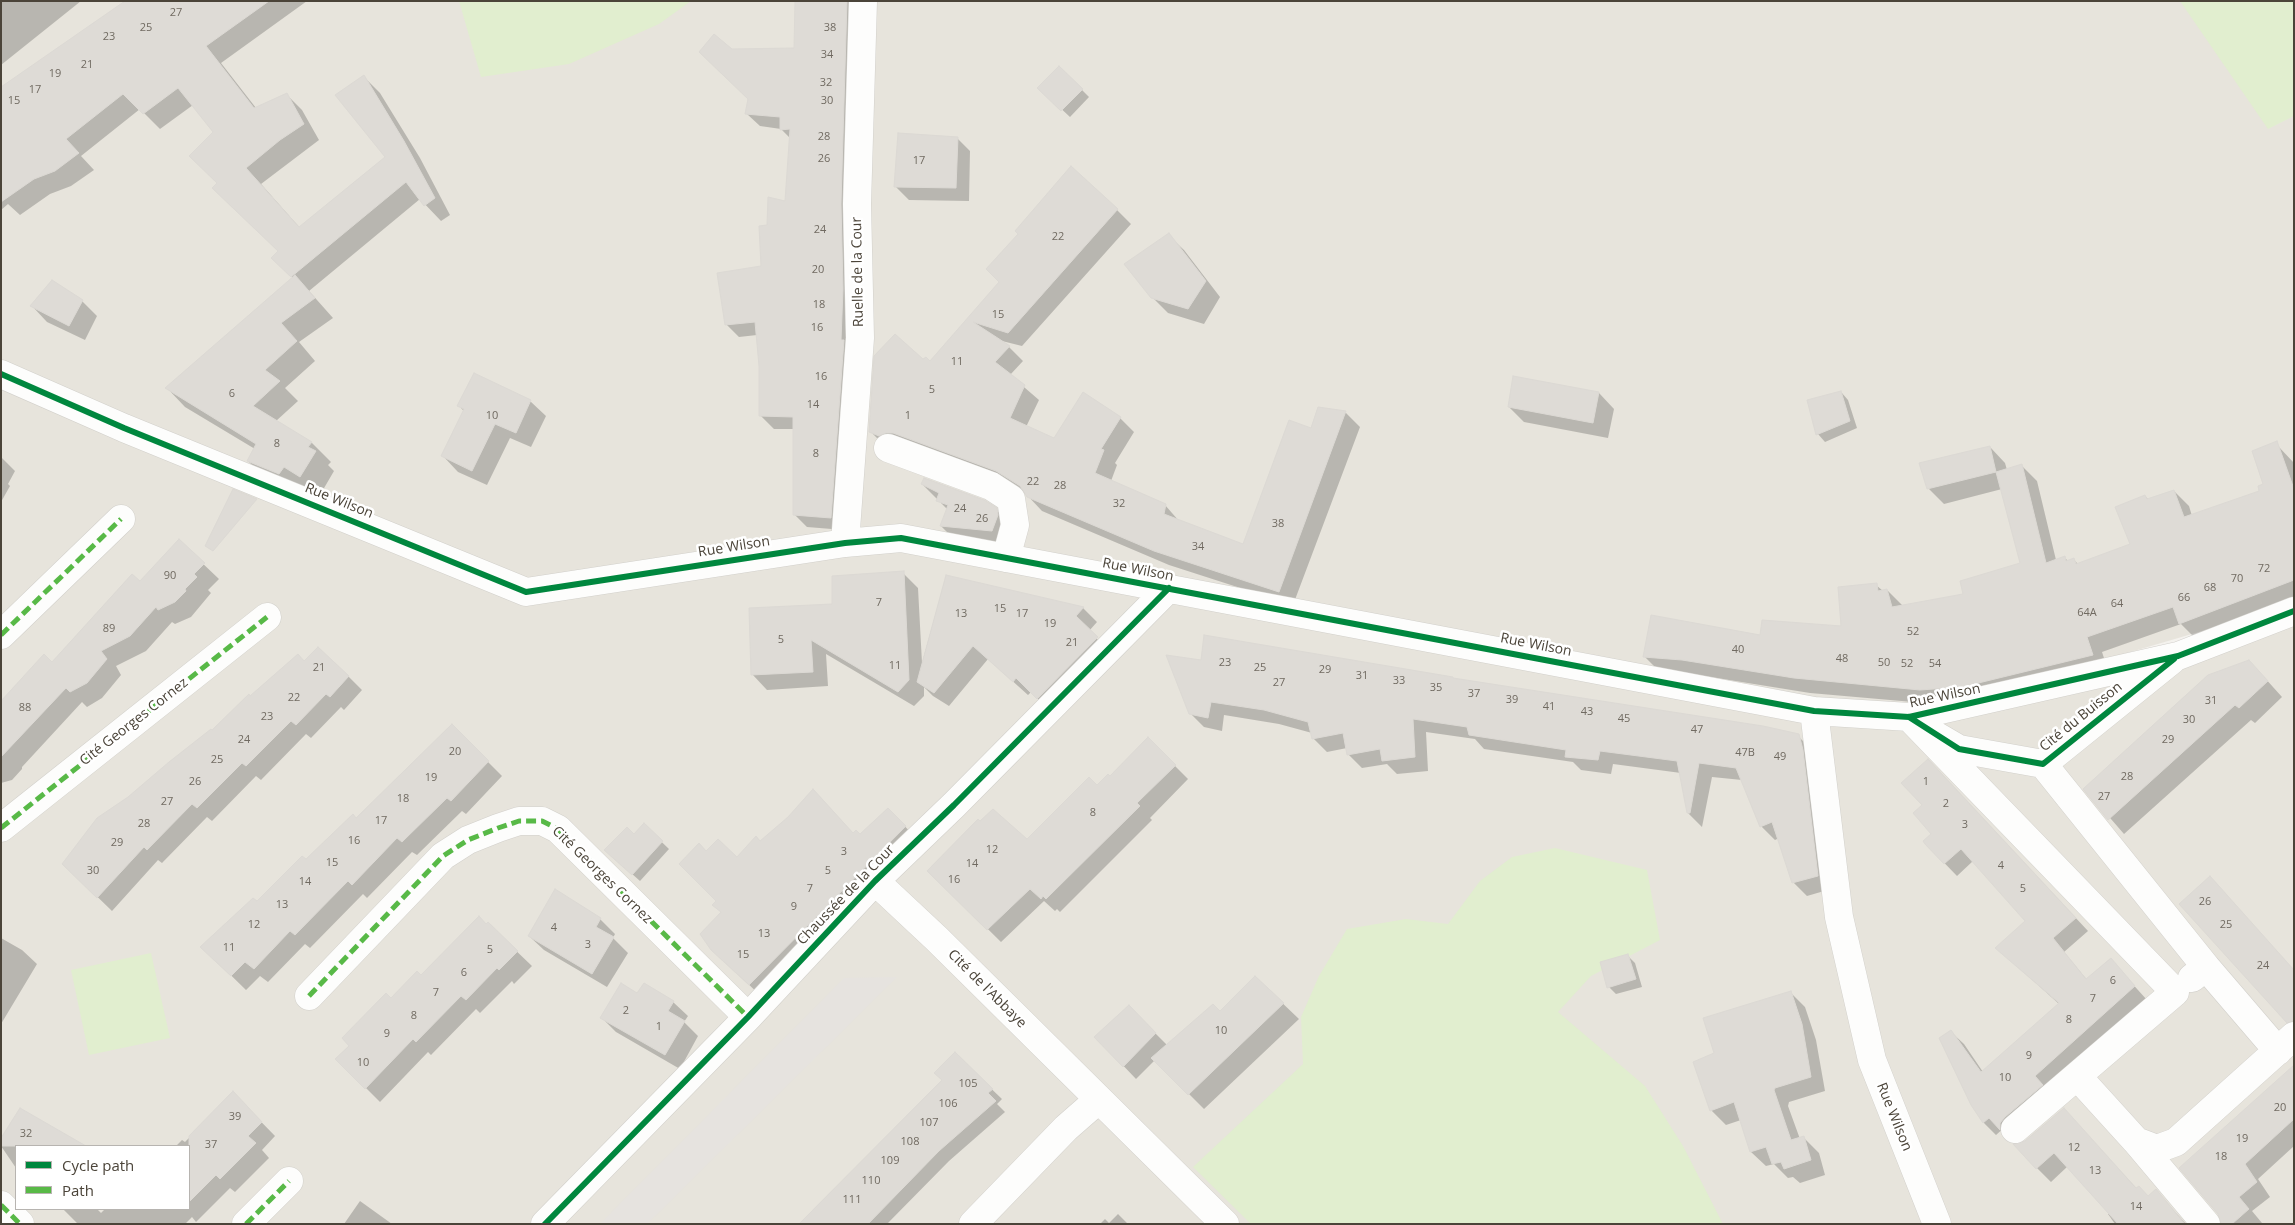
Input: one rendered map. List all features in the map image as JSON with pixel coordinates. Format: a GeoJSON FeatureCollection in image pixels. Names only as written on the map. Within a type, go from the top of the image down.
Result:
{"type":"FeatureCollection","features":[{"type":"Feature","properties":{"kind":"street","name":"Ruelle de la Cour"},"geometry":{"type":"LineString","coordinates":[[845,543],[860,338],[857,204],[863,1]]}},
{"type":"Feature","properties":{"kind":"street","name":"Rue Wilson"},"geometry":{"type":"LineString","coordinates":[[1,374],[124,428],[526,592],[845,543],[901,538],[1814,711],[1909,717],[2178,656],[2294,611]]}},
{"type":"Feature","properties":{"kind":"street"},"geometry":{"type":"LineString","coordinates":[[888,448],[991,486],[1012,499],[1015,525],[1006,558]]}},
{"type":"Feature","properties":{"kind":"street"},"geometry":{"type":"LineString","coordinates":[[1,635],[121,519]]}},
{"type":"Feature","properties":{"kind":"street","name":"Chaussée de la Cour"},"geometry":{"type":"LineString","coordinates":[[545,1224],[748,1017],[875,881],[1169,588]]}},
{"type":"Feature","properties":{"kind":"street","name":"Cité Georges Cornez"},"geometry":{"type":"LineString","coordinates":[[1,828],[267,617]]}},
{"type":"Feature","properties":{"kind":"street","name":"Cité du Buisson"},"geometry":{"type":"LineString","coordinates":[[2043,764],[2178,656]]}},
{"type":"Feature","properties":{"kind":"street","name":"Rue Wilson"},"geometry":{"type":"LineString","coordinates":[[1814,711],[1839,917],[1872,1060],[1937,1224]]}},
{"type":"Feature","properties":{"kind":"street"},"geometry":{"type":"LineString","coordinates":[[1909,717],[2176,992]]}},
{"type":"Feature","properties":{"kind":"street","name":"Cité du Buisson"},"geometry":{"type":"LineString","coordinates":[[1909,717],[1959,749],[2043,764],[2206,967],[2286,1043],[2176,1142],[2157,1149],[2136,1141]]}},
{"type":"Feature","properties":{"kind":"street","name":"Cité Georges Cornez"},"geometry":{"type":"LineString","coordinates":[[309,996],[443,856],[468,840],[498,828],[519,821],[542,820],[558,830],[748,1017]]}},
{"type":"Feature","properties":{"kind":"street","name":"Cité de l'Abbaye"},"geometry":{"type":"LineString","coordinates":[[875,881],[937,939],[1225,1224]]}},
{"type":"Feature","properties":{"kind":"street"},"geometry":{"type":"LineString","coordinates":[[2015,1129],[2206,967]]}},
{"type":"Feature","properties":{"kind":"street"},"geometry":{"type":"LineString","coordinates":[[2078,1076],[2206,1224]]}},
{"type":"Feature","properties":{"kind":"street"},"geometry":{"type":"LineString","coordinates":[[973,1224],[1066,1128],[1098,1100]]}},
{"type":"Feature","properties":{"kind":"street"},"geometry":{"type":"LineString","coordinates":[[246,1224],[289,1181]]}},
{"type":"Feature","properties":{"kind":"street"},"geometry":{"type":"LineString","coordinates":[[1,1205],[20,1224]]}},
{"type":"Feature","properties":{"kind":"shaded area"},"geometry":{"type":"Polygon","coordinates":[[[1,1],[2294,1],[2294,604],[1974,698],[2294,618],[2294,1224],[1,1224],[1,1]]]}},
{"type":"Feature","properties":{"kind":"shaded area"},"geometry":{"type":"Polygon","coordinates":[[[897,977],[647,1224],[600,1224],[844,978],[897,977]]]}},
{"type":"Feature","properties":{"kind":"green space"},"geometry":{"type":"Polygon","coordinates":[[[459,1],[691,1],[659,24],[569,64],[481,77],[459,1]]]}},
{"type":"Feature","properties":{"kind":"green space"},"geometry":{"type":"Polygon","coordinates":[[[2180,1],[2294,1],[2294,116],[2268,129],[2180,1]]]}},
{"type":"Feature","properties":{"kind":"green space"},"geometry":{"type":"Polygon","coordinates":[[[1555,848],[1647,870],[1660,940],[1591,976],[1558,1012],[1645,1086],[1683,1146],[1723,1224],[1251,1224],[1193,1167],[1303,1064],[1301,1017],[1319,976],[1347,929],[1406,919],[1448,924],[1480,881],[1512,857],[1555,848]]]}},
{"type":"Feature","properties":{"kind":"green space"},"geometry":{"type":"Polygon","coordinates":[[[151,953],[170,1038],[89,1055],[71,970],[151,953]]]}},
{"type":"Feature","properties":{"kind":"building"},"geometry":{"type":"Polygon","coordinates":[[[125,1],[269,1],[206,46],[254,108],[287,93],[304,124],[280,140],[246,168],[299,227],[385,157],[335,95],[364,75],[404,141],[435,198],[424,206],[406,182],[291,277],[271,258],[278,251],[212,188],[217,183],[189,156],[213,132],[178,88],[143,114],[123,94],[66,139],[79,153],[55,171],[34,179],[1,202],[1,87],[125,1]]]}},
{"type":"Feature","properties":{"kind":"building"},"geometry":{"type":"Polygon","coordinates":[[[795,1],[847,1],[841,204],[843,289],[841,340],[844,340],[831,518],[793,515],[793,417],[759,416],[759,366],[755,322],[725,325],[717,273],[761,266],[759,226],[767,225],[768,197],[785,201],[790,129],[780,130],[780,117],[745,114],[748,99],[699,52],[714,34],[732,49],[794,48],[795,1]]]}},
{"type":"Feature","properties":{"kind":"building"},"geometry":{"type":"Polygon","coordinates":[[[1059,66],[1083,89],[1061,111],[1037,88],[1059,66]]]}},
{"type":"Feature","properties":{"kind":"building"},"geometry":{"type":"Polygon","coordinates":[[[898,133],[958,137],[956,188],[894,187],[898,133]]]}},
{"type":"Feature","properties":{"kind":"building"},"geometry":{"type":"Polygon","coordinates":[[[1071,166],[1118,209],[1008,333],[973,322],[1010,346],[995,362],[1025,385],[1010,418],[1054,438],[1083,392],[1121,417],[1101,449],[1104,450],[1095,473],[1166,504],[1164,514],[1243,544],[1289,420],[1311,428],[1318,407],[1346,411],[1279,592],[1154,551],[1027,497],[1020,486],[996,471],[893,433],[879,436],[869,432],[874,356],[895,334],[923,359],[926,357],[930,361],[999,282],[986,269],[1018,234],[1015,231],[1071,166]]]}},
{"type":"Feature","properties":{"kind":"building"},"geometry":{"type":"Polygon","coordinates":[[[1169,233],[1206,281],[1188,309],[1151,298],[1124,264],[1169,233]]]}},
{"type":"Feature","properties":{"kind":"building"},"geometry":{"type":"Polygon","coordinates":[[[295,275],[315,298],[281,323],[297,341],[265,370],[280,381],[253,406],[312,442],[308,447],[316,451],[300,477],[284,467],[279,474],[247,461],[256,444],[165,388],[295,275]]]}},
{"type":"Feature","properties":{"kind":"building"},"geometry":{"type":"Polygon","coordinates":[[[52,280],[83,300],[69,326],[30,306],[52,280]]]}},
{"type":"Feature","properties":{"kind":"building"},"geometry":{"type":"Polygon","coordinates":[[[474,373],[531,400],[516,433],[495,424],[472,471],[441,456],[464,409],[457,406],[474,373]]]}},
{"type":"Feature","properties":{"kind":"building"},"geometry":{"type":"Polygon","coordinates":[[[1513,376],[1599,392],[1593,423],[1508,407],[1513,376]]]}},
{"type":"Feature","properties":{"kind":"building"},"geometry":{"type":"Polygon","coordinates":[[[1841,391],[1850,421],[1816,435],[1807,400],[1841,391]]]}},
{"type":"Feature","properties":{"kind":"building"},"geometry":{"type":"Polygon","coordinates":[[[2277,441],[2294,489],[2294,580],[2179,624],[2173,607],[2087,637],[2093,655],[1962,687],[1920,690],[1794,678],[1682,660],[1643,657],[1651,615],[1760,635],[1762,620],[1841,626],[1838,587],[1877,583],[1878,591],[1887,589],[1892,607],[1963,594],[1960,581],[2020,563],[1996,472],[2022,464],[2046,563],[2065,556],[2066,561],[2074,558],[2076,564],[2130,544],[2115,507],[2145,495],[2147,499],[2174,490],[2184,517],[2259,491],[2258,486],[2263,484],[2252,451],[2277,441]]]}},
{"type":"Feature","properties":{"kind":"building"},"geometry":{"type":"Polygon","coordinates":[[[1990,446],[1996,472],[1927,489],[1919,463],[1990,446]]]}},
{"type":"Feature","properties":{"kind":"building"},"geometry":{"type":"Polygon","coordinates":[[[924,478],[984,500],[997,508],[998,515],[992,531],[940,526],[948,505],[936,501],[939,493],[921,484],[924,478]]]}},
{"type":"Feature","properties":{"kind":"building"},"geometry":{"type":"Polygon","coordinates":[[[233,489],[257,499],[213,551],[205,546],[233,489]]]}},
{"type":"Feature","properties":{"kind":"building"},"geometry":{"type":"Polygon","coordinates":[[[179,539],[205,563],[194,574],[197,577],[185,589],[186,591],[175,602],[158,610],[156,607],[130,636],[101,651],[107,659],[87,683],[70,692],[66,688],[1,757],[1,701],[44,654],[52,662],[132,574],[140,581],[179,539]]]}},
{"type":"Feature","properties":{"kind":"building"},"geometry":{"type":"Polygon","coordinates":[[[904,571],[909,680],[898,692],[811,640],[813,672],[751,675],[749,608],[832,604],[832,576],[904,571]]]}},
{"type":"Feature","properties":{"kind":"building"},"geometry":{"type":"Polygon","coordinates":[[[946,575],[1084,607],[1076,616],[1098,637],[1037,699],[1016,678],[1013,682],[973,646],[934,693],[917,682],[946,575]]]}},
{"type":"Feature","properties":{"kind":"building"},"geometry":{"type":"Polygon","coordinates":[[[1204,635],[1453,678],[1763,726],[1799,734],[1803,750],[1818,876],[1792,883],[1772,822],[1760,827],[1736,768],[1699,763],[1690,813],[1687,813],[1677,761],[1600,751],[1598,760],[1565,757],[1566,750],[1469,735],[1467,727],[1413,719],[1415,757],[1382,761],[1380,749],[1347,755],[1343,733],[1312,739],[1308,722],[1264,710],[1211,702],[1208,718],[1189,714],[1166,655],[1201,660],[1204,635]]]}},
{"type":"Feature","properties":{"kind":"building"},"geometry":{"type":"Polygon","coordinates":[[[318,647],[349,676],[330,697],[326,694],[296,725],[291,721],[246,766],[242,763],[197,808],[192,804],[147,850],[144,847],[97,898],[62,864],[97,818],[128,797],[169,762],[212,730],[249,694],[250,696],[298,654],[304,661],[318,647]]]}},
{"type":"Feature","properties":{"kind":"building"},"geometry":{"type":"Polygon","coordinates":[[[2249,660],[2268,681],[2239,708],[2235,705],[2108,820],[2083,789],[2208,675],[2249,660]]]}},
{"type":"Feature","properties":{"kind":"building"},"geometry":{"type":"Polygon","coordinates":[[[452,724],[489,761],[451,801],[447,798],[402,842],[397,838],[352,885],[348,881],[295,935],[290,931],[254,969],[245,962],[231,976],[200,947],[253,898],[257,901],[302,856],[306,859],[353,814],[356,818],[452,724]]]}},
{"type":"Feature","properties":{"kind":"building"},"geometry":{"type":"Polygon","coordinates":[[[1148,737],[1176,765],[1137,803],[1140,806],[1046,899],[1043,896],[1041,899],[1030,889],[987,930],[927,871],[978,819],[980,821],[993,809],[1027,839],[1089,777],[1097,785],[1108,774],[1110,776],[1148,737]]]}},
{"type":"Feature","properties":{"kind":"building"},"geometry":{"type":"Polygon","coordinates":[[[1928,759],[2076,918],[2053,938],[2086,979],[2111,958],[2135,986],[2035,1076],[2043,1085],[2005,1117],[2000,1123],[2000,1130],[1989,1118],[1983,1123],[1971,1105],[1939,1038],[1951,1030],[1981,1072],[2059,1003],[1995,948],[2025,921],[1961,849],[1944,864],[1923,841],[1931,834],[1913,813],[1922,805],[1901,783],[1928,759]]]}},
{"type":"Feature","properties":{"kind":"building"},"geometry":{"type":"Polygon","coordinates":[[[813,789],[853,833],[856,830],[860,834],[888,808],[906,826],[749,985],[711,950],[700,934],[721,912],[712,905],[716,901],[679,864],[699,843],[706,851],[718,839],[737,857],[756,836],[760,841],[788,817],[813,789]]]}},
{"type":"Feature","properties":{"kind":"building"},"geometry":{"type":"Polygon","coordinates":[[[644,823],[663,841],[632,875],[604,850],[627,827],[634,834],[644,823]]]}},
{"type":"Feature","properties":{"kind":"building"},"geometry":{"type":"Polygon","coordinates":[[[2210,876],[2294,970],[2294,1021],[2287,1023],[2179,904],[2210,876]]]}},
{"type":"Feature","properties":{"kind":"building"},"geometry":{"type":"Polygon","coordinates":[[[555,889],[601,918],[596,927],[614,937],[592,974],[528,936],[555,889]]]}},
{"type":"Feature","properties":{"kind":"building"},"geometry":{"type":"Polygon","coordinates":[[[479,916],[486,924],[488,922],[518,951],[499,970],[497,968],[466,1000],[461,996],[416,1042],[413,1039],[365,1089],[335,1059],[349,1046],[342,1038],[386,993],[391,998],[417,971],[421,975],[479,916]]]}},
{"type":"Feature","properties":{"kind":"building"},"geometry":{"type":"Polygon","coordinates":[[[1628,954],[1636,979],[1607,988],[1600,962],[1628,954]]]}},
{"type":"Feature","properties":{"kind":"building"},"geometry":{"type":"Polygon","coordinates":[[[1255,976],[1284,1003],[1188,1095],[1151,1058],[1213,1004],[1220,1011],[1255,976]]]}},
{"type":"Feature","properties":{"kind":"building"},"geometry":{"type":"Polygon","coordinates":[[[621,983],[637,993],[644,983],[674,1001],[668,1011],[685,1021],[665,1055],[600,1018],[621,983]]]}},
{"type":"Feature","properties":{"kind":"building"},"geometry":{"type":"Polygon","coordinates":[[[1791,991],[1802,1024],[1811,1077],[1775,1088],[1774,1090],[1791,1140],[1804,1136],[1811,1160],[1784,1169],[1781,1162],[1772,1164],[1766,1147],[1750,1152],[1734,1102],[1710,1111],[1693,1062],[1714,1053],[1703,1018],[1791,991]]]}},
{"type":"Feature","properties":{"kind":"building"},"geometry":{"type":"Polygon","coordinates":[[[1129,1005],[1156,1033],[1123,1067],[1094,1037],[1129,1005]]]}},
{"type":"Feature","properties":{"kind":"building"},"geometry":{"type":"Polygon","coordinates":[[[955,1052],[993,1089],[988,1093],[996,1101],[939,1151],[868,1224],[799,1224],[942,1080],[934,1073],[955,1052]]]}},
{"type":"Feature","properties":{"kind":"building"},"geometry":{"type":"Polygon","coordinates":[[[2294,1065],[2294,1119],[2245,1164],[2257,1182],[2239,1197],[2249,1209],[2232,1224],[2221,1224],[2218,1214],[2179,1168],[2294,1065]]]}},
{"type":"Feature","properties":{"kind":"building"},"geometry":{"type":"Polygon","coordinates":[[[233,1091],[262,1122],[248,1136],[256,1143],[220,1179],[216,1175],[190,1201],[189,1136],[233,1091]]]}},
{"type":"Feature","properties":{"kind":"building"},"geometry":{"type":"Polygon","coordinates":[[[20,1108],[84,1145],[1,1146],[1,1138],[20,1108]]]}},
{"type":"Feature","properties":{"kind":"building"},"geometry":{"type":"Polygon","coordinates":[[[2064,1108],[2136,1188],[2139,1186],[2148,1196],[2156,1189],[2185,1224],[2118,1224],[2054,1153],[2036,1169],[2013,1144],[2025,1141],[2064,1108]]]}},
{"type":"Feature","properties":{"kind":"marked path"},"geometry":{"type":"LineString","coordinates":[[1,635],[121,519]]}},
{"type":"Feature","properties":{"kind":"marked path"},"geometry":{"type":"LineString","coordinates":[[1,828],[267,617]]}},
{"type":"Feature","properties":{"kind":"marked path"},"geometry":{"type":"LineString","coordinates":[[309,996],[443,856],[468,840],[498,828],[519,821],[542,821],[558,829],[748,1017]]}},
{"type":"Feature","properties":{"kind":"marked path"},"geometry":{"type":"LineString","coordinates":[[246,1224],[289,1181]]}},
{"type":"Feature","properties":{"kind":"marked path"},"geometry":{"type":"LineString","coordinates":[[1,1205],[20,1224]]}},
{"type":"Feature","properties":{"kind":"cycle path"},"geometry":{"type":"LineString","coordinates":[[1,374],[124,428],[526,592],[845,543],[901,538],[1814,711],[1909,717],[2178,656],[2294,611]]}},
{"type":"Feature","properties":{"kind":"cycle path"},"geometry":{"type":"LineString","coordinates":[[545,1224],[748,1017],[875,881],[954,805],[1169,588]]}},
{"type":"Feature","properties":{"kind":"cycle path"},"geometry":{"type":"LineString","coordinates":[[1909,717],[1959,749],[2043,764],[2174,659]]}}]}
